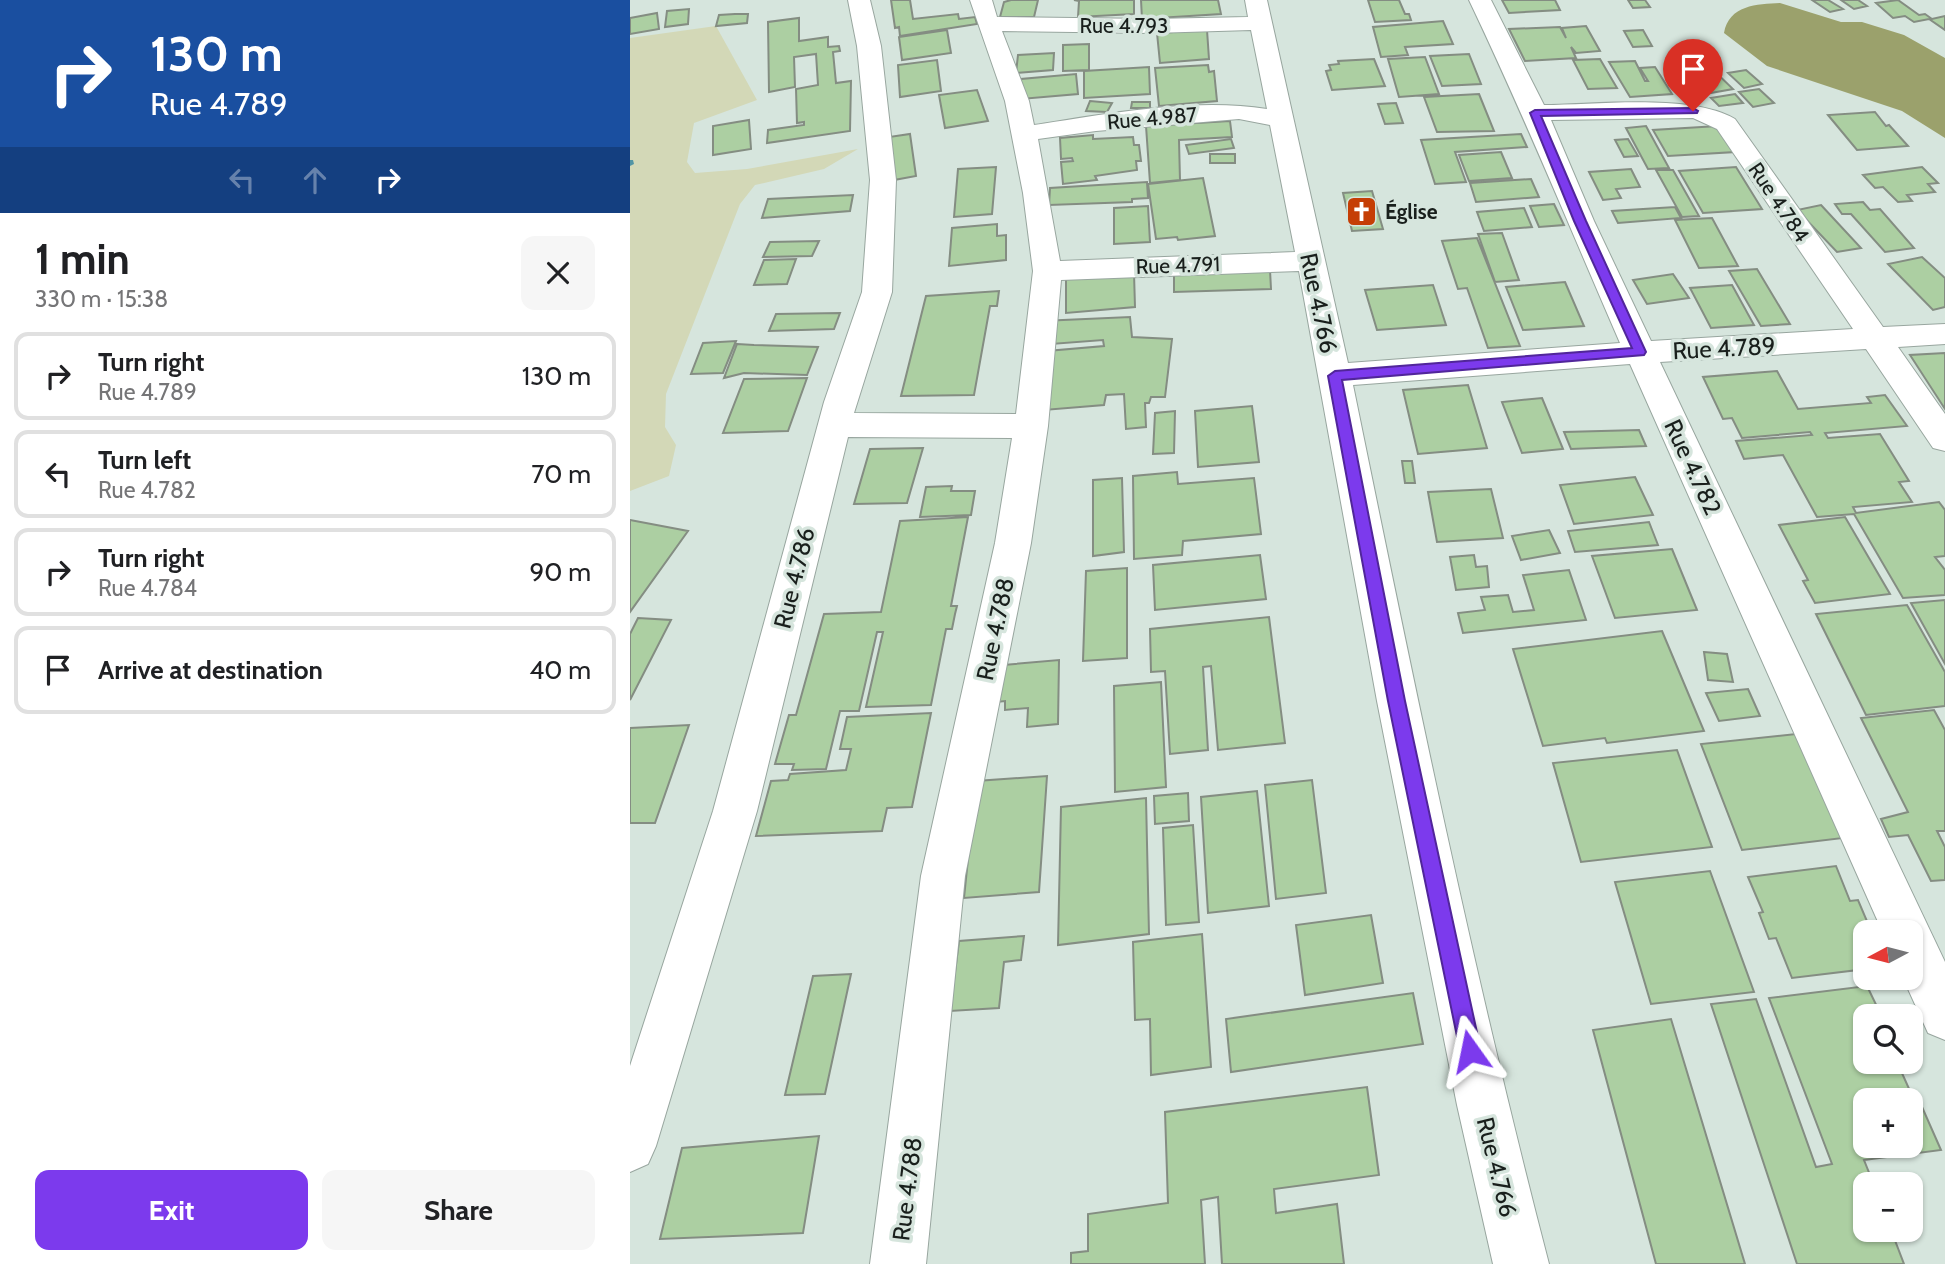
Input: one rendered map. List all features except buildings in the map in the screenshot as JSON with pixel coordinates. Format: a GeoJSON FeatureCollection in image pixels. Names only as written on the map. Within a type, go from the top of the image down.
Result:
{"type":"FeatureCollection","features":[{"type":"Feature","properties":{"kind":"street","name":"Rue 4.786"},"geometry":{"type":"LineString","coordinates":[[630,1146],[734,811],[834,425],[877,292],[883,180],[869,46],[859,0]]}},
{"type":"Feature","properties":{"kind":"street","name":"Rue 4.782"},"geometry":{"type":"LineString","coordinates":[[1480,0],[1535,113],[1580,221],[1901,920]]}},
{"type":"Feature","properties":{"kind":"street","name":"Rue 4.793"},"geometry":{"type":"LineString","coordinates":[[985,12],[1152,26],[1258,11]]}},
{"type":"Feature","properties":{"kind":"street","name":"Rue 4.766"},"geometry":{"type":"LineString","coordinates":[[1258,11],[1335,376],[1408,755],[1482,1105],[1521,1264]]}},
{"type":"Feature","properties":{"kind":"street","name":"Rue 4.788"},"geometry":{"type":"LineString","coordinates":[[898,1264],[943,876],[1013,543],[1031,425],[1047,271],[1037,192],[1022,134],[1017,101],[985,12]]}},
{"type":"Feature","properties":{"kind":"street","name":"Rue 4.784"},"geometry":{"type":"LineString","coordinates":[[1535,113],[1693,111],[1711,115],[1726,124],[1945,439]]}},
{"type":"Feature","properties":{"kind":"street","name":"Rue 4.987"},"geometry":{"type":"LineString","coordinates":[[1022,134],[1096,123],[1202,113],[1240,112],[1281,119]]}},
{"type":"Feature","properties":{"kind":"street","name":"Rue 4.791"},"geometry":{"type":"LineString","coordinates":[[1047,271],[1310,261]]}},
{"type":"Feature","properties":{"kind":"street","name":"Rue 4.789"},"geometry":{"type":"LineString","coordinates":[[1335,376],[1640,352],[1945,334]]}},
{"type":"Feature","properties":{"kind":"street"},"geometry":{"type":"LineString","coordinates":[[834,425],[1031,425]]}},
{"type":"Feature","properties":{"kind":"street"},"geometry":{"type":"LineString","coordinates":[[1923,968],[1945,1016]]}},
{"type":"Feature","properties":{"kind":"green space"},"geometry":{"type":"Polygon","coordinates":[[[1780,3],[1841,22],[1862,22],[1904,35],[1945,58],[1945,138],[1902,111],[1767,66],[1724,33],[1727,24],[1738,11],[1762,4],[1780,3]]]}},
{"type":"Feature","properties":{"kind":"green space"},"geometry":{"type":"Polygon","coordinates":[[[716,26],[757,100],[694,123],[687,162],[695,173],[747,169],[858,149],[824,169],[755,185],[740,204],[666,394],[665,427],[676,445],[669,476],[630,491],[630,38],[716,26]]]}},
{"type":"Feature","properties":{"kind":"place","name":"Église"},"geometry":{"type":"Point","coordinates":[1362,211]}},
{"type":"Feature","properties":{"kind":"route"},"geometry":{"type":"LineString","coordinates":[[1470,1051],[1397,701],[1335,376],[1640,352],[1580,221],[1535,113],[1693,111]]}}]}
